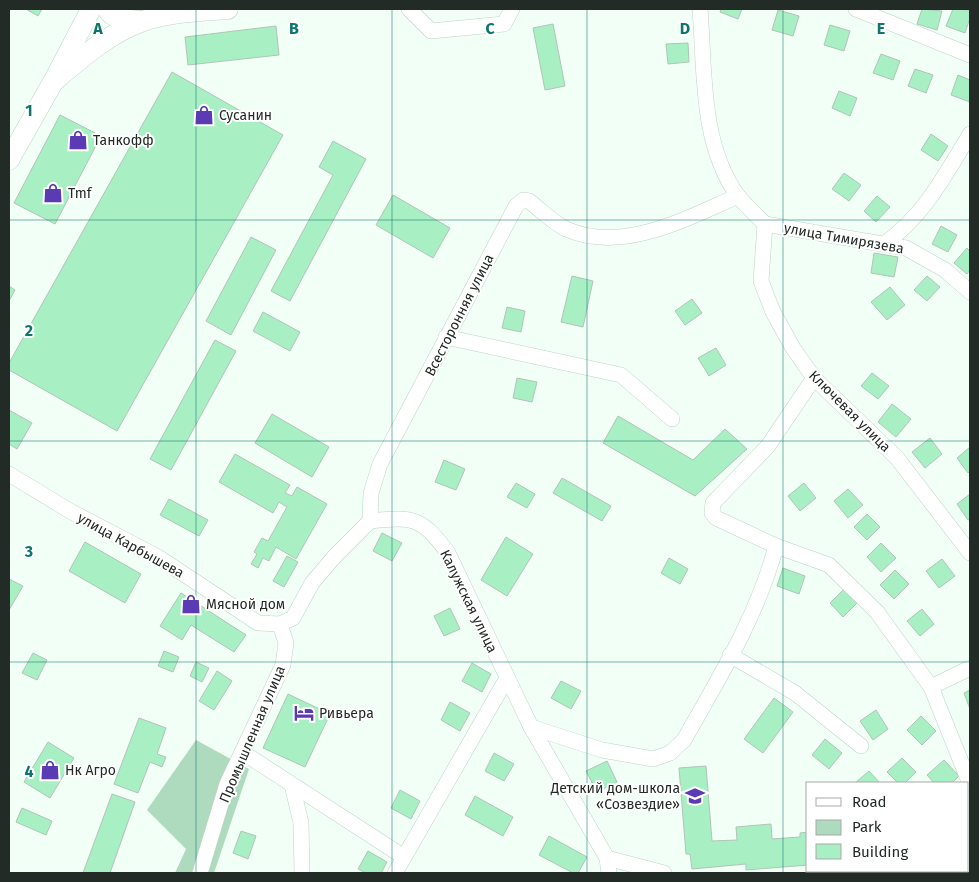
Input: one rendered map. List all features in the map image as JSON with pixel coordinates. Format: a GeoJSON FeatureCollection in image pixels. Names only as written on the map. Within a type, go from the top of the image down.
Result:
{"type":"FeatureCollection","features":[{"type":"Feature","properties":{"kind":"main road"},"geometry":{"type":"LineString","coordinates":[[9,160],[54,82],[91,9]]}},
{"type":"Feature","properties":{"kind":"main road"},"geometry":{"type":"LineString","coordinates":[[107,9],[110,14],[122,19],[143,21]]}},
{"type":"Feature","properties":{"kind":"main road"},"geometry":{"type":"LineString","coordinates":[[54,82],[87,53],[143,21],[196,10],[228,9]]}},
{"type":"Feature","properties":{"kind":"street"},"geometry":{"type":"LineString","coordinates":[[409,9],[431,31],[504,24],[512,9]]}},
{"type":"Feature","properties":{"kind":"street"},"geometry":{"type":"LineString","coordinates":[[700,9],[709,121],[716,152],[738,196],[765,224]]}},
{"type":"Feature","properties":{"kind":"street"},"geometry":{"type":"LineString","coordinates":[[856,9],[970,55]]}},
{"type":"Feature","properties":{"kind":"street"},"geometry":{"type":"LineString","coordinates":[[884,244],[899,234],[930,198],[970,134]]}},
{"type":"Feature","properties":{"kind":"street","name":"Всесторонняя улица"},"geometry":{"type":"LineString","coordinates":[[370,521],[371,493],[380,464],[516,206],[523,200],[529,201],[564,228],[584,236],[638,235],[668,226],[738,196]]}},
{"type":"Feature","properties":{"kind":"street","name":"улица Тимирязева"},"geometry":{"type":"LineString","coordinates":[[765,224],[906,248],[945,270],[970,292]]}},
{"type":"Feature","properties":{"kind":"street","name":"Ключевая улица"},"geometry":{"type":"LineString","coordinates":[[765,224],[762,281],[773,312],[793,348],[814,378],[897,458],[970,553]]}},
{"type":"Feature","properties":{"kind":"street"},"geometry":{"type":"LineString","coordinates":[[446,337],[621,375],[672,419]]}},
{"type":"Feature","properties":{"kind":"street"},"geometry":{"type":"LineString","coordinates":[[814,378],[768,446],[712,503],[712,513],[716,518],[776,546],[829,565],[877,612],[931,687],[970,784]]}},
{"type":"Feature","properties":{"kind":"street","name":"улица Карбышева"},"geometry":{"type":"LineString","coordinates":[[9,474],[70,511],[158,557],[258,623],[280,624]]}},
{"type":"Feature","properties":{"kind":"street","name":"Калужская улица"},"geometry":{"type":"LineString","coordinates":[[370,521],[404,518],[421,523],[435,536],[448,553],[531,727],[607,858],[609,873]]}},
{"type":"Feature","properties":{"kind":"street"},"geometry":{"type":"LineString","coordinates":[[280,624],[293,618],[312,584],[335,556],[370,521]]}},
{"type":"Feature","properties":{"kind":"street"},"geometry":{"type":"LineString","coordinates":[[531,727],[602,750],[653,759],[670,753],[684,740],[730,655],[767,582],[776,546]]}},
{"type":"Feature","properties":{"kind":"street","name":"Промышленная улица"},"geometry":{"type":"LineString","coordinates":[[200,873],[227,784],[283,665],[286,643],[280,624]]}},
{"type":"Feature","properties":{"kind":"street"},"geometry":{"type":"LineString","coordinates":[[730,655],[795,693],[861,746]]}},
{"type":"Feature","properties":{"kind":"street"},"geometry":{"type":"LineString","coordinates":[[931,687],[970,668]]}},
{"type":"Feature","properties":{"kind":"street"},"geometry":{"type":"LineString","coordinates":[[395,873],[507,678]]}},
{"type":"Feature","properties":{"kind":"street"},"geometry":{"type":"LineString","coordinates":[[242,752],[404,857]]}},
{"type":"Feature","properties":{"kind":"street"},"geometry":{"type":"LineString","coordinates":[[292,785],[301,823],[302,873]]}},
{"type":"Feature","properties":{"kind":"street"},"geometry":{"type":"LineString","coordinates":[[607,858],[664,873]]}},
{"type":"Feature","properties":{"kind":"green space"},"geometry":{"type":"Polygon","coordinates":[[[196,740],[249,769],[214,873],[175,873],[186,849],[147,810],[196,740]]]}},
{"type":"Feature","properties":{"kind":"building"},"geometry":{"type":"Polygon","coordinates":[[[26,9],[42,9],[38,16],[26,9]]]}},
{"type":"Feature","properties":{"kind":"building"},"geometry":{"type":"Polygon","coordinates":[[[721,9],[742,9],[738,19],[720,12],[721,9]]]}},
{"type":"Feature","properties":{"kind":"building"},"geometry":{"type":"Polygon","coordinates":[[[922,9],[942,11],[937,30],[917,24],[922,9]]]}},
{"type":"Feature","properties":{"kind":"building"},"geometry":{"type":"Polygon","coordinates":[[[953,9],[970,10],[970,18],[965,33],[946,26],[953,9]]]}},
{"type":"Feature","properties":{"kind":"building"},"geometry":{"type":"Polygon","coordinates":[[[778,10],[799,16],[793,36],[772,30],[778,10]]]}},
{"type":"Feature","properties":{"kind":"building"},"geometry":{"type":"Polygon","coordinates":[[[553,24],[565,86],[545,90],[533,28],[553,24]]]}},
{"type":"Feature","properties":{"kind":"building"},"geometry":{"type":"Polygon","coordinates":[[[830,25],[850,31],[844,51],[824,45],[830,25]]]}},
{"type":"Feature","properties":{"kind":"building"},"geometry":{"type":"Polygon","coordinates":[[[276,26],[279,55],[188,65],[185,37],[276,26]]]}},
{"type":"Feature","properties":{"kind":"building"},"geometry":{"type":"Polygon","coordinates":[[[688,43],[689,62],[668,64],[666,44],[688,43]]]}},
{"type":"Feature","properties":{"kind":"building"},"geometry":{"type":"Polygon","coordinates":[[[881,54],[900,61],[893,80],[873,73],[881,54]]]}},
{"type":"Feature","properties":{"kind":"building"},"geometry":{"type":"Polygon","coordinates":[[[915,69],[933,75],[926,93],[908,86],[915,69]]]}},
{"type":"Feature","properties":{"kind":"building"},"geometry":{"type":"Polygon","coordinates":[[[172,72],[283,135],[117,431],[9,370],[9,363],[172,72]]]}},
{"type":"Feature","properties":{"kind":"building"},"geometry":{"type":"Polygon","coordinates":[[[958,75],[970,80],[970,102],[951,95],[958,75]]]}},
{"type":"Feature","properties":{"kind":"building"},"geometry":{"type":"Polygon","coordinates":[[[839,91],[857,98],[850,116],[832,108],[839,91]]]}},
{"type":"Feature","properties":{"kind":"building"},"geometry":{"type":"Polygon","coordinates":[[[60,115],[101,136],[55,224],[14,203],[60,115]]]}},
{"type":"Feature","properties":{"kind":"building"},"geometry":{"type":"Polygon","coordinates":[[[931,134],[948,146],[938,161],[921,150],[931,134]]]}},
{"type":"Feature","properties":{"kind":"building"},"geometry":{"type":"Polygon","coordinates":[[[333,141],[366,159],[290,301],[271,291],[333,175],[319,167],[333,141]]]}},
{"type":"Feature","properties":{"kind":"building"},"geometry":{"type":"Polygon","coordinates":[[[844,173],[861,185],[849,201],[832,189],[844,173]]]}},
{"type":"Feature","properties":{"kind":"building"},"geometry":{"type":"Polygon","coordinates":[[[393,195],[450,228],[433,258],[376,225],[393,195]]]}},
{"type":"Feature","properties":{"kind":"building"},"geometry":{"type":"Polygon","coordinates":[[[877,196],[890,207],[876,222],[864,211],[877,196]]]}},
{"type":"Feature","properties":{"kind":"building"},"geometry":{"type":"Polygon","coordinates":[[[941,226],[957,235],[948,252],[932,244],[941,226]]]}},
{"type":"Feature","properties":{"kind":"building"},"geometry":{"type":"Polygon","coordinates":[[[251,237],[276,250],[231,335],[206,321],[251,237]]]}},
{"type":"Feature","properties":{"kind":"building"},"geometry":{"type":"Polygon","coordinates":[[[967,248],[970,251],[970,270],[967,274],[954,263],[967,248]]]}},
{"type":"Feature","properties":{"kind":"building"},"geometry":{"type":"Polygon","coordinates":[[[874,253],[898,257],[894,277],[871,273],[874,253]]]}},
{"type":"Feature","properties":{"kind":"building"},"geometry":{"type":"Polygon","coordinates":[[[572,276],[593,281],[583,327],[561,322],[572,276]]]}},
{"type":"Feature","properties":{"kind":"building"},"geometry":{"type":"Polygon","coordinates":[[[927,276],[940,287],[927,301],[914,290],[927,276]]]}},
{"type":"Feature","properties":{"kind":"building"},"geometry":{"type":"Polygon","coordinates":[[[9,286],[15,290],[9,301],[9,286]]]}},
{"type":"Feature","properties":{"kind":"building"},"geometry":{"type":"Polygon","coordinates":[[[890,287],[905,305],[887,320],[871,302],[890,287]]]}},
{"type":"Feature","properties":{"kind":"building"},"geometry":{"type":"Polygon","coordinates":[[[692,299],[702,313],[685,325],[675,311],[692,299]]]}},
{"type":"Feature","properties":{"kind":"building"},"geometry":{"type":"Polygon","coordinates":[[[507,307],[525,311],[521,332],[502,328],[507,307]]]}},
{"type":"Feature","properties":{"kind":"building"},"geometry":{"type":"Polygon","coordinates":[[[263,312],[300,332],[290,351],[253,331],[263,312]]]}},
{"type":"Feature","properties":{"kind":"building"},"geometry":{"type":"Polygon","coordinates":[[[215,340],[236,351],[171,470],[150,459],[215,340]]]}},
{"type":"Feature","properties":{"kind":"building"},"geometry":{"type":"Polygon","coordinates":[[[716,348],[726,365],[709,376],[698,358],[716,348]]]}},
{"type":"Feature","properties":{"kind":"building"},"geometry":{"type":"Polygon","coordinates":[[[872,373],[889,386],[878,399],[861,386],[872,373]]]}},
{"type":"Feature","properties":{"kind":"building"},"geometry":{"type":"Polygon","coordinates":[[[517,378],[537,382],[532,402],[513,398],[517,378]]]}},
{"type":"Feature","properties":{"kind":"building"},"geometry":{"type":"Polygon","coordinates":[[[892,404],[911,419],[896,437],[878,422],[892,404]]]}},
{"type":"Feature","properties":{"kind":"building"},"geometry":{"type":"Polygon","coordinates":[[[9,410],[32,423],[17,449],[9,444],[9,410]]]}},
{"type":"Feature","properties":{"kind":"building"},"geometry":{"type":"Polygon","coordinates":[[[272,414],[329,447],[312,477],[255,443],[272,414]]]}},
{"type":"Feature","properties":{"kind":"building"},"geometry":{"type":"Polygon","coordinates":[[[618,416],[693,460],[725,429],[747,449],[695,496],[603,443],[618,416]]]}},
{"type":"Feature","properties":{"kind":"building"},"geometry":{"type":"Polygon","coordinates":[[[930,438],[942,454],[925,468],[912,452],[930,438]]]}},
{"type":"Feature","properties":{"kind":"building"},"geometry":{"type":"Polygon","coordinates":[[[970,447],[970,471],[968,473],[957,458],[970,447]]]}},
{"type":"Feature","properties":{"kind":"building"},"geometry":{"type":"Polygon","coordinates":[[[235,454],[290,485],[285,493],[292,496],[297,487],[327,504],[296,559],[276,547],[269,561],[263,558],[258,568],[251,564],[257,554],[254,552],[262,538],[268,541],[287,507],[279,502],[273,513],[219,482],[235,454]]]}},
{"type":"Feature","properties":{"kind":"building"},"geometry":{"type":"Polygon","coordinates":[[[444,460],[465,469],[456,490],[435,482],[444,460]]]}},
{"type":"Feature","properties":{"kind":"building"},"geometry":{"type":"Polygon","coordinates":[[[562,478],[611,506],[602,521],[553,493],[562,478]]]}},
{"type":"Feature","properties":{"kind":"building"},"geometry":{"type":"Polygon","coordinates":[[[516,483],[535,494],[527,508],[507,497],[516,483]]]}},
{"type":"Feature","properties":{"kind":"building"},"geometry":{"type":"Polygon","coordinates":[[[804,483],[816,498],[800,511],[788,496],[804,483]]]}},
{"type":"Feature","properties":{"kind":"building"},"geometry":{"type":"Polygon","coordinates":[[[848,489],[863,505],[848,518],[834,501],[848,489]]]}},
{"type":"Feature","properties":{"kind":"building"},"geometry":{"type":"Polygon","coordinates":[[[970,494],[970,519],[968,520],[957,504],[970,494]]]}},
{"type":"Feature","properties":{"kind":"building"},"geometry":{"type":"Polygon","coordinates":[[[169,499],[208,520],[199,536],[160,515],[169,499]]]}},
{"type":"Feature","properties":{"kind":"building"},"geometry":{"type":"Polygon","coordinates":[[[867,514],[880,527],[867,540],[854,527],[867,514]]]}},
{"type":"Feature","properties":{"kind":"building"},"geometry":{"type":"Polygon","coordinates":[[[382,533],[402,543],[392,561],[373,551],[382,533]]]}},
{"type":"Feature","properties":{"kind":"building"},"geometry":{"type":"Polygon","coordinates":[[[506,537],[533,554],[507,596],[481,580],[506,537]]]}},
{"type":"Feature","properties":{"kind":"building"},"geometry":{"type":"Polygon","coordinates":[[[85,542],[141,574],[125,603],[69,571],[85,542]]]}},
{"type":"Feature","properties":{"kind":"building"},"geometry":{"type":"Polygon","coordinates":[[[881,543],[896,558],[881,572],[867,557],[881,543]]]}},
{"type":"Feature","properties":{"kind":"building"},"geometry":{"type":"Polygon","coordinates":[[[287,556],[298,562],[284,587],[273,581],[287,556]]]}},
{"type":"Feature","properties":{"kind":"building"},"geometry":{"type":"Polygon","coordinates":[[[669,558],[688,569],[680,584],[661,573],[669,558]]]}},
{"type":"Feature","properties":{"kind":"building"},"geometry":{"type":"Polygon","coordinates":[[[942,559],[955,576],[939,588],[926,571],[942,559]]]}},
{"type":"Feature","properties":{"kind":"building"},"geometry":{"type":"Polygon","coordinates":[[[783,568],[805,576],[799,594],[777,586],[783,568]]]}},
{"type":"Feature","properties":{"kind":"building"},"geometry":{"type":"Polygon","coordinates":[[[895,570],[909,584],[894,599],[880,585],[895,570]]]}},
{"type":"Feature","properties":{"kind":"building"},"geometry":{"type":"Polygon","coordinates":[[[9,579],[23,586],[9,610],[9,579]]]}},
{"type":"Feature","properties":{"kind":"building"},"geometry":{"type":"Polygon","coordinates":[[[845,588],[858,602],[843,617],[830,603],[845,588]]]}},
{"type":"Feature","properties":{"kind":"building"},"geometry":{"type":"Polygon","coordinates":[[[181,593],[246,635],[234,652],[191,625],[182,640],[160,626],[181,593]]]}},
{"type":"Feature","properties":{"kind":"building"},"geometry":{"type":"Polygon","coordinates":[[[450,608],[460,629],[444,636],[434,616],[450,608]]]}},
{"type":"Feature","properties":{"kind":"building"},"geometry":{"type":"Polygon","coordinates":[[[922,609],[934,624],[920,636],[907,621],[922,609]]]}},
{"type":"Feature","properties":{"kind":"building"},"geometry":{"type":"Polygon","coordinates":[[[164,651],[179,657],[173,672],[158,666],[164,651]]]}},
{"type":"Feature","properties":{"kind":"building"},"geometry":{"type":"Polygon","coordinates":[[[33,653],[47,660],[37,680],[22,673],[33,653]]]}},
{"type":"Feature","properties":{"kind":"building"},"geometry":{"type":"Polygon","coordinates":[[[196,662],[209,668],[202,682],[190,676],[196,662]]]}},
{"type":"Feature","properties":{"kind":"building"},"geometry":{"type":"Polygon","coordinates":[[[472,663],[491,674],[482,692],[462,681],[472,663]]]}},
{"type":"Feature","properties":{"kind":"building"},"geometry":{"type":"Polygon","coordinates":[[[217,671],[232,681],[214,710],[199,701],[217,671]]]}},
{"type":"Feature","properties":{"kind":"building"},"geometry":{"type":"Polygon","coordinates":[[[561,681],[581,691],[571,709],[551,698],[561,681]]]}},
{"type":"Feature","properties":{"kind":"building"},"geometry":{"type":"Polygon","coordinates":[[[970,690],[970,709],[964,693],[970,690]]]}},
{"type":"Feature","properties":{"kind":"building"},"geometry":{"type":"Polygon","coordinates":[[[288,694],[330,714],[305,767],[263,748],[288,694]]]}},
{"type":"Feature","properties":{"kind":"building"},"geometry":{"type":"Polygon","coordinates":[[[774,698],[793,712],[763,753],[744,739],[774,698]]]}},
{"type":"Feature","properties":{"kind":"building"},"geometry":{"type":"Polygon","coordinates":[[[450,702],[470,713],[460,731],[441,720],[450,702]]]}},
{"type":"Feature","properties":{"kind":"building"},"geometry":{"type":"Polygon","coordinates":[[[876,710],[888,729],[873,740],[860,721],[876,710]]]}},
{"type":"Feature","properties":{"kind":"building"},"geometry":{"type":"Polygon","coordinates":[[[921,716],[936,731],[922,745],[907,730],[921,716]]]}},
{"type":"Feature","properties":{"kind":"building"},"geometry":{"type":"Polygon","coordinates":[[[139,718],[166,728],[157,754],[166,757],[162,767],[150,762],[138,793],[114,784],[139,718]]]}},
{"type":"Feature","properties":{"kind":"building"},"geometry":{"type":"Polygon","coordinates":[[[825,739],[842,753],[829,769],[812,755],[825,739]]]}},
{"type":"Feature","properties":{"kind":"building"},"geometry":{"type":"Polygon","coordinates":[[[48,742],[74,758],[50,798],[24,782],[48,742]]]}},
{"type":"Feature","properties":{"kind":"building"},"geometry":{"type":"Polygon","coordinates":[[[494,753],[514,764],[504,781],[485,771],[494,753]]]}},
{"type":"Feature","properties":{"kind":"building"},"geometry":{"type":"Polygon","coordinates":[[[902,758],[916,772],[906,782],[897,782],[887,772],[902,758]]]}},
{"type":"Feature","properties":{"kind":"building"},"geometry":{"type":"Polygon","coordinates":[[[944,760],[959,776],[953,782],[933,782],[927,775],[944,760]]]}},
{"type":"Feature","properties":{"kind":"building"},"geometry":{"type":"Polygon","coordinates":[[[607,761],[617,782],[597,792],[586,771],[607,761]]]}},
{"type":"Feature","properties":{"kind":"building","name":"Детский дом-школа «Созвездие»"},"geometry":{"type":"Polygon","coordinates":[[[706,766],[712,841],[737,840],[736,827],[771,824],[772,839],[800,837],[800,833],[806,832],[806,865],[746,870],[746,864],[692,869],[690,854],[686,854],[679,768],[706,766]]]}},
{"type":"Feature","properties":{"kind":"building"},"geometry":{"type":"Polygon","coordinates":[[[869,771],[879,782],[856,782],[869,771]]]}},
{"type":"Feature","properties":{"kind":"building"},"geometry":{"type":"Polygon","coordinates":[[[400,790],[420,801],[411,819],[391,808],[400,790]]]}},
{"type":"Feature","properties":{"kind":"building"},"geometry":{"type":"Polygon","coordinates":[[[112,794],[135,802],[110,873],[83,873],[112,794]]]}},
{"type":"Feature","properties":{"kind":"building"},"geometry":{"type":"Polygon","coordinates":[[[475,796],[513,817],[503,836],[465,815],[475,796]]]}},
{"type":"Feature","properties":{"kind":"building"},"geometry":{"type":"Polygon","coordinates":[[[22,808],[52,821],[46,835],[16,822],[22,808]]]}},
{"type":"Feature","properties":{"kind":"building"},"geometry":{"type":"Polygon","coordinates":[[[241,831],[256,836],[248,859],[233,853],[241,831]]]}},
{"type":"Feature","properties":{"kind":"building"},"geometry":{"type":"Polygon","coordinates":[[[549,836],[587,857],[578,873],[573,873],[539,855],[549,836]]]}},
{"type":"Feature","properties":{"kind":"building"},"geometry":{"type":"Polygon","coordinates":[[[368,851],[387,862],[381,873],[366,873],[358,869],[368,851]]]}},
{"type":"Feature","properties":{"kind":"place","name":"Сусанин"},"geometry":{"type":"Point","coordinates":[204,115]}},
{"type":"Feature","properties":{"kind":"place","name":"Танкофф"},"geometry":{"type":"Point","coordinates":[78,140]}},
{"type":"Feature","properties":{"kind":"place","name":"Tmf"},"geometry":{"type":"Point","coordinates":[53,193]}},
{"type":"Feature","properties":{"kind":"place","name":"Мясной дом"},"geometry":{"type":"Point","coordinates":[191,604]}},
{"type":"Feature","properties":{"kind":"place","name":"Ривьера"},"geometry":{"type":"Point","coordinates":[304,713]}},
{"type":"Feature","properties":{"kind":"place","name":"Нк Агро"},"geometry":{"type":"Point","coordinates":[50,770]}},
{"type":"Feature","properties":{"kind":"place","name":"Детский дом-школа «Созвездие»"},"geometry":{"type":"Point","coordinates":[695,796]}}]}
